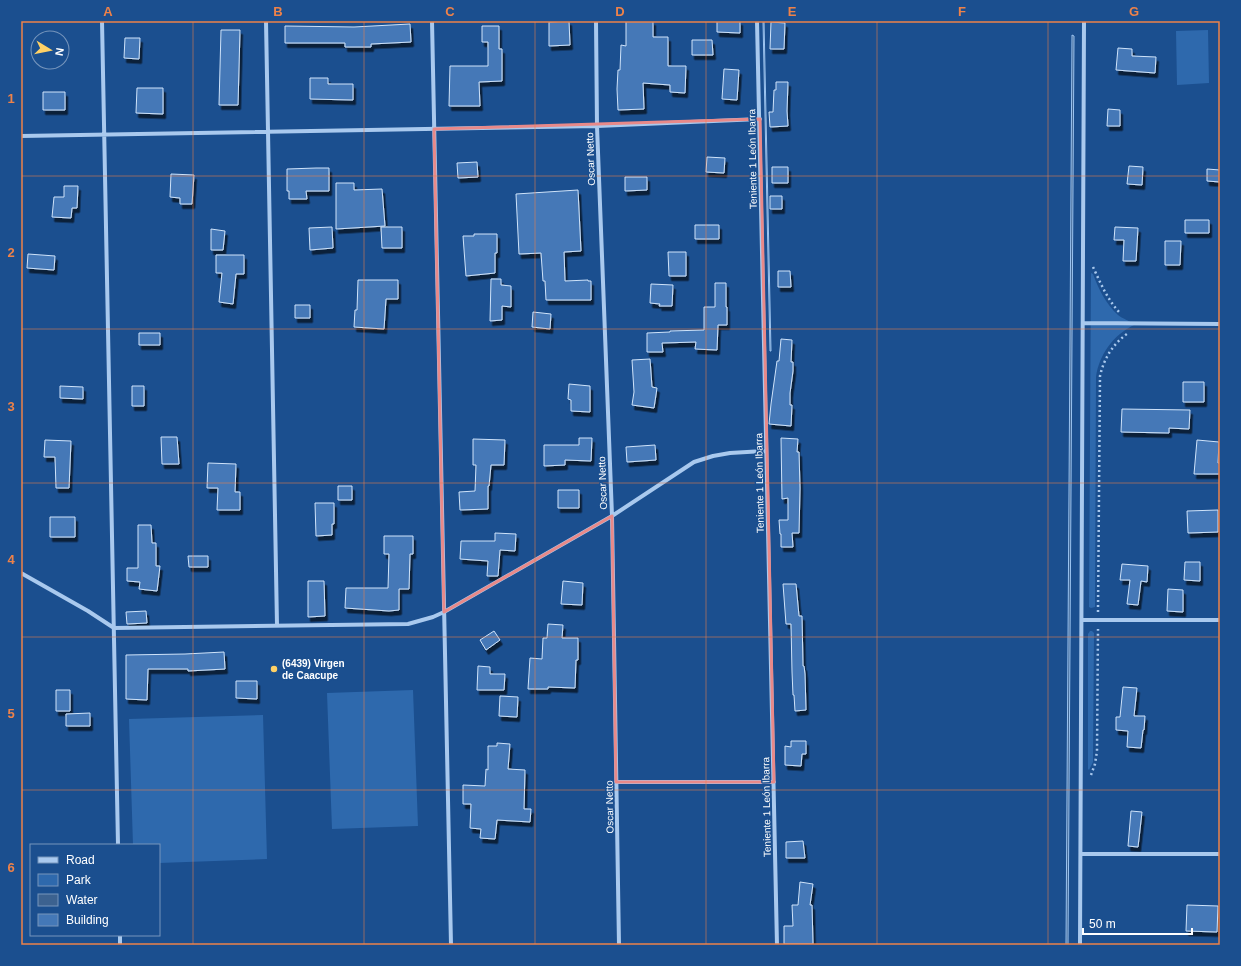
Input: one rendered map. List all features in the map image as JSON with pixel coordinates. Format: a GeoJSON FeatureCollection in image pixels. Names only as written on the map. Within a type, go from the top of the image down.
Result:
{"type":"FeatureCollection","features":[{"type":"Feature","properties":{"kind":"street"},"geometry":{"type":"LineString","coordinates":[[102,21],[118,844]]}},
{"type":"Feature","properties":{"kind":"street"},"geometry":{"type":"LineString","coordinates":[[266,21],[277,625]]}},
{"type":"Feature","properties":{"kind":"street"},"geometry":{"type":"LineString","coordinates":[[432,21],[451,945]]}},
{"type":"Feature","properties":{"kind":"street","name":"Oscar Netto"},"geometry":{"type":"LineString","coordinates":[[596,21],[597,126],[612,516],[619,945]]}},
{"type":"Feature","properties":{"kind":"street","name":"Teniente 1 León Ibarra"},"geometry":{"type":"LineString","coordinates":[[758,21],[777,945]]}},
{"type":"Feature","properties":{"kind":"street"},"geometry":{"type":"LineString","coordinates":[[1080,945],[1084,21]]}},
{"type":"Feature","properties":{"kind":"street"},"geometry":{"type":"LineString","coordinates":[[21,136],[597,126],[760,119]]}},
{"type":"Feature","properties":{"kind":"street"},"geometry":{"type":"LineString","coordinates":[[1083,323],[1220,324]]}},
{"type":"Feature","properties":{"kind":"street"},"geometry":{"type":"LineString","coordinates":[[21,573],[88,611],[114,628],[408,624],[433,617],[444,612],[612,516],[694,462],[713,456],[730,453],[766,451]]}},
{"type":"Feature","properties":{"kind":"street"},"geometry":{"type":"LineString","coordinates":[[1082,620],[1220,620]]}},
{"type":"Feature","properties":{"kind":"street"},"geometry":{"type":"LineString","coordinates":[[616,782],[774,782]]}},
{"type":"Feature","properties":{"kind":"street"},"geometry":{"type":"LineString","coordinates":[[1081,854],[1220,854]]}},
{"type":"Feature","properties":{"kind":"path"},"geometry":{"type":"LineString","coordinates":[[1091,263],[1106,294],[1122,315]]}},
{"type":"Feature","properties":{"kind":"path"},"geometry":{"type":"LineString","coordinates":[[1097,751],[1100,376],[1102,365],[1106,357],[1120,339],[1132,329],[1144,324]]}},
{"type":"Feature","properties":{"kind":"highlighted area"},"geometry":{"type":"Polygon","coordinates":[[[760,119],[774,782],[616,782],[612,516],[444,612],[434,129],[760,119]]]}},
{"type":"Feature","properties":{"kind":"green space"},"geometry":{"type":"Polygon","coordinates":[[[1208,30],[1209,83],[1177,85],[1176,31],[1208,30]]]}},
{"type":"Feature","properties":{"kind":"green space"},"geometry":{"type":"Polygon","coordinates":[[[1091,273],[1093,274],[1106,301],[1114,311],[1134,325],[1126,329],[1108,346],[1100,361],[1096,377],[1095,607],[1091,608],[1089,607],[1091,273]]]}},
{"type":"Feature","properties":{"kind":"green space"},"geometry":{"type":"Polygon","coordinates":[[[1090,631],[1094,633],[1093,762],[1089,770],[1088,634],[1090,631]]]}},
{"type":"Feature","properties":{"kind":"green space"},"geometry":{"type":"Polygon","coordinates":[[[413,690],[418,826],[332,829],[327,693],[413,690]]]}},
{"type":"Feature","properties":{"kind":"green space"},"geometry":{"type":"Polygon","coordinates":[[[263,715],[267,859],[160,863],[160,844],[133,844],[129,719],[263,715]]]}},
{"type":"Feature","properties":{"kind":"water"},"geometry":{"type":"Polygon","coordinates":[[[764,21],[771,351],[770,351],[764,21]]]}},
{"type":"Feature","properties":{"kind":"water"},"geometry":{"type":"Polygon","coordinates":[[[1072,35],[1074,36],[1068,945],[1066,945],[1072,35]]]}},
{"type":"Feature","properties":{"kind":"building"},"geometry":{"type":"Polygon","coordinates":[[[569,21],[570,45],[549,46],[549,22],[569,21]]]}},
{"type":"Feature","properties":{"kind":"building"},"geometry":{"type":"Polygon","coordinates":[[[626,21],[653,21],[653,37],[668,37],[668,66],[686,66],[685,93],[670,92],[670,85],[643,83],[644,109],[618,110],[618,70],[620,70],[621,45],[626,46],[626,21]]]}},
{"type":"Feature","properties":{"kind":"building"},"geometry":{"type":"Polygon","coordinates":[[[717,21],[740,21],[740,33],[717,32],[717,21]]]}},
{"type":"Feature","properties":{"kind":"building"},"geometry":{"type":"Polygon","coordinates":[[[771,22],[785,23],[784,49],[770,49],[771,22]]]}},
{"type":"Feature","properties":{"kind":"building"},"geometry":{"type":"Polygon","coordinates":[[[410,24],[411,42],[371,44],[371,47],[345,47],[345,43],[285,43],[285,26],[354,27],[410,24]]]}},
{"type":"Feature","properties":{"kind":"building"},"geometry":{"type":"Polygon","coordinates":[[[482,26],[499,26],[499,49],[502,49],[502,81],[479,82],[480,106],[449,106],[450,66],[488,66],[488,42],[482,42],[482,26]]]}},
{"type":"Feature","properties":{"kind":"building"},"geometry":{"type":"Polygon","coordinates":[[[221,30],[240,30],[238,105],[219,105],[221,30]]]}},
{"type":"Feature","properties":{"kind":"building"},"geometry":{"type":"Polygon","coordinates":[[[125,38],[140,38],[139,59],[124,58],[125,38]]]}},
{"type":"Feature","properties":{"kind":"building"},"geometry":{"type":"Polygon","coordinates":[[[692,40],[712,40],[713,55],[692,55],[692,40]]]}},
{"type":"Feature","properties":{"kind":"building"},"geometry":{"type":"Polygon","coordinates":[[[1118,48],[1132,49],[1132,56],[1156,57],[1155,73],[1116,70],[1118,48]]]}},
{"type":"Feature","properties":{"kind":"building"},"geometry":{"type":"Polygon","coordinates":[[[724,69],[739,70],[737,100],[722,99],[724,69]]]}},
{"type":"Feature","properties":{"kind":"building"},"geometry":{"type":"Polygon","coordinates":[[[310,78],[328,78],[328,84],[353,84],[353,100],[310,99],[310,78]]]}},
{"type":"Feature","properties":{"kind":"building"},"geometry":{"type":"Polygon","coordinates":[[[776,82],[788,82],[788,126],[770,127],[769,112],[773,112],[776,82]]]}},
{"type":"Feature","properties":{"kind":"building"},"geometry":{"type":"Polygon","coordinates":[[[137,88],[163,88],[163,114],[136,113],[137,88]]]}},
{"type":"Feature","properties":{"kind":"building"},"geometry":{"type":"Polygon","coordinates":[[[43,92],[65,92],[65,110],[43,110],[43,92]]]}},
{"type":"Feature","properties":{"kind":"building"},"geometry":{"type":"Polygon","coordinates":[[[1108,109],[1120,110],[1120,126],[1107,126],[1108,109]]]}},
{"type":"Feature","properties":{"kind":"building"},"geometry":{"type":"Polygon","coordinates":[[[707,157],[725,158],[724,173],[706,172],[707,157]]]}},
{"type":"Feature","properties":{"kind":"building"},"geometry":{"type":"Polygon","coordinates":[[[477,162],[478,177],[458,178],[457,163],[477,162]]]}},
{"type":"Feature","properties":{"kind":"building"},"geometry":{"type":"Polygon","coordinates":[[[1129,166],[1143,167],[1142,185],[1127,184],[1129,166]]]}},
{"type":"Feature","properties":{"kind":"building"},"geometry":{"type":"Polygon","coordinates":[[[772,167],[788,167],[788,183],[772,183],[772,167]]]}},
{"type":"Feature","properties":{"kind":"building"},"geometry":{"type":"Polygon","coordinates":[[[329,168],[329,191],[306,191],[307,199],[289,199],[289,191],[287,191],[287,169],[329,168]]]}},
{"type":"Feature","properties":{"kind":"building"},"geometry":{"type":"Polygon","coordinates":[[[1207,169],[1220,170],[1220,182],[1207,181],[1207,169]]]}},
{"type":"Feature","properties":{"kind":"building"},"geometry":{"type":"Polygon","coordinates":[[[171,174],[194,175],[192,204],[180,204],[180,198],[170,197],[171,174]]]}},
{"type":"Feature","properties":{"kind":"building"},"geometry":{"type":"Polygon","coordinates":[[[625,177],[647,177],[647,190],[625,191],[625,177]]]}},
{"type":"Feature","properties":{"kind":"building"},"geometry":{"type":"Polygon","coordinates":[[[336,183],[354,183],[354,190],[382,189],[385,226],[336,229],[336,183]]]}},
{"type":"Feature","properties":{"kind":"building"},"geometry":{"type":"Polygon","coordinates":[[[64,186],[78,186],[77,208],[72,208],[71,218],[52,217],[54,197],[64,197],[64,186]]]}},
{"type":"Feature","properties":{"kind":"building"},"geometry":{"type":"Polygon","coordinates":[[[578,190],[581,251],[564,252],[565,281],[591,281],[591,300],[546,300],[541,253],[519,254],[516,194],[578,190]]]}},
{"type":"Feature","properties":{"kind":"building"},"geometry":{"type":"Polygon","coordinates":[[[770,196],[782,196],[782,209],[770,209],[770,196]]]}},
{"type":"Feature","properties":{"kind":"building"},"geometry":{"type":"Polygon","coordinates":[[[1185,220],[1209,220],[1209,233],[1185,233],[1185,220]]]}},
{"type":"Feature","properties":{"kind":"building"},"geometry":{"type":"Polygon","coordinates":[[[695,225],[719,225],[719,239],[695,239],[695,225]]]}},
{"type":"Feature","properties":{"kind":"building"},"geometry":{"type":"Polygon","coordinates":[[[332,227],[333,248],[310,250],[309,228],[332,227]]]}},
{"type":"Feature","properties":{"kind":"building"},"geometry":{"type":"Polygon","coordinates":[[[381,227],[402,227],[402,248],[382,248],[381,227]]]}},
{"type":"Feature","properties":{"kind":"building"},"geometry":{"type":"Polygon","coordinates":[[[1115,227],[1138,228],[1136,261],[1123,261],[1124,240],[1114,240],[1115,227]]]}},
{"type":"Feature","properties":{"kind":"building"},"geometry":{"type":"Polygon","coordinates":[[[211,229],[225,231],[223,250],[211,250],[211,229]]]}},
{"type":"Feature","properties":{"kind":"building"},"geometry":{"type":"Polygon","coordinates":[[[474,234],[497,234],[495,273],[466,276],[463,236],[474,236],[474,234]]]}},
{"type":"Feature","properties":{"kind":"building"},"geometry":{"type":"Polygon","coordinates":[[[1165,241],[1181,241],[1180,265],[1165,265],[1165,241]]]}},
{"type":"Feature","properties":{"kind":"building"},"geometry":{"type":"Polygon","coordinates":[[[668,252],[686,252],[686,276],[669,276],[668,252]]]}},
{"type":"Feature","properties":{"kind":"building"},"geometry":{"type":"Polygon","coordinates":[[[28,254],[55,256],[54,270],[27,268],[28,254]]]}},
{"type":"Feature","properties":{"kind":"building"},"geometry":{"type":"Polygon","coordinates":[[[216,255],[244,255],[244,274],[236,274],[233,304],[219,302],[222,273],[216,273],[216,255]]]}},
{"type":"Feature","properties":{"kind":"building"},"geometry":{"type":"Polygon","coordinates":[[[778,271],[790,271],[791,287],[778,287],[778,271]]]}},
{"type":"Feature","properties":{"kind":"building"},"geometry":{"type":"Polygon","coordinates":[[[491,279],[501,279],[501,285],[511,286],[511,307],[502,306],[502,320],[490,321],[491,279]]]}},
{"type":"Feature","properties":{"kind":"building"},"geometry":{"type":"Polygon","coordinates":[[[358,280],[398,280],[398,299],[386,299],[384,329],[354,327],[355,310],[357,310],[358,280]]]}},
{"type":"Feature","properties":{"kind":"building"},"geometry":{"type":"Polygon","coordinates":[[[715,283],[726,283],[727,307],[727,325],[718,325],[717,350],[695,349],[696,342],[662,343],[663,352],[647,352],[647,333],[704,330],[704,307],[715,307],[715,283]]]}},
{"type":"Feature","properties":{"kind":"building"},"geometry":{"type":"Polygon","coordinates":[[[651,284],[673,285],[672,306],[659,306],[660,304],[650,303],[651,284]]]}},
{"type":"Feature","properties":{"kind":"building"},"geometry":{"type":"Polygon","coordinates":[[[295,305],[310,305],[310,318],[295,318],[295,305]]]}},
{"type":"Feature","properties":{"kind":"building"},"geometry":{"type":"Polygon","coordinates":[[[533,312],[551,314],[550,329],[532,327],[533,312]]]}},
{"type":"Feature","properties":{"kind":"building"},"geometry":{"type":"Polygon","coordinates":[[[139,333],[160,333],[160,345],[139,345],[139,333]]]}},
{"type":"Feature","properties":{"kind":"building"},"geometry":{"type":"Polygon","coordinates":[[[781,339],[792,340],[791,362],[793,362],[793,371],[790,393],[790,405],[792,405],[791,426],[769,424],[781,339]]]}},
{"type":"Feature","properties":{"kind":"building"},"geometry":{"type":"Polygon","coordinates":[[[650,359],[652,387],[657,388],[654,408],[632,405],[634,392],[632,360],[650,359]]]}},
{"type":"Feature","properties":{"kind":"building"},"geometry":{"type":"Polygon","coordinates":[[[1183,382],[1204,382],[1204,402],[1183,402],[1183,382]]]}},
{"type":"Feature","properties":{"kind":"building"},"geometry":{"type":"Polygon","coordinates":[[[569,384],[590,386],[590,412],[571,411],[571,400],[568,399],[569,384]]]}},
{"type":"Feature","properties":{"kind":"building"},"geometry":{"type":"Polygon","coordinates":[[[60,386],[83,387],[83,399],[60,398],[60,386]]]}},
{"type":"Feature","properties":{"kind":"building"},"geometry":{"type":"Polygon","coordinates":[[[132,386],[144,386],[144,406],[132,406],[132,386]]]}},
{"type":"Feature","properties":{"kind":"building"},"geometry":{"type":"Polygon","coordinates":[[[1122,409],[1190,410],[1189,429],[1169,428],[1169,433],[1121,432],[1122,409]]]}},
{"type":"Feature","properties":{"kind":"building"},"geometry":{"type":"Polygon","coordinates":[[[161,437],[177,437],[179,464],[162,464],[161,437]]]}},
{"type":"Feature","properties":{"kind":"building"},"geometry":{"type":"Polygon","coordinates":[[[579,438],[592,438],[591,461],[565,460],[565,465],[544,466],[544,445],[579,445],[579,438]]]}},
{"type":"Feature","properties":{"kind":"building"},"geometry":{"type":"Polygon","coordinates":[[[781,438],[798,439],[797,452],[799,452],[800,488],[799,533],[792,533],[793,547],[781,547],[779,520],[788,520],[788,498],[782,499],[781,438]]]}},
{"type":"Feature","properties":{"kind":"building"},"geometry":{"type":"Polygon","coordinates":[[[473,439],[505,440],[504,465],[491,465],[488,486],[488,509],[460,510],[459,492],[475,491],[476,465],[473,465],[473,439]]]}},
{"type":"Feature","properties":{"kind":"building"},"geometry":{"type":"Polygon","coordinates":[[[45,440],[71,441],[69,488],[56,488],[55,457],[44,457],[45,440]]]}},
{"type":"Feature","properties":{"kind":"building"},"geometry":{"type":"Polygon","coordinates":[[[1197,440],[1219,442],[1218,463],[1220,463],[1220,474],[1194,474],[1197,440]]]}},
{"type":"Feature","properties":{"kind":"building"},"geometry":{"type":"Polygon","coordinates":[[[655,445],[656,460],[627,462],[626,447],[655,445]]]}},
{"type":"Feature","properties":{"kind":"building"},"geometry":{"type":"Polygon","coordinates":[[[208,463],[236,464],[235,492],[240,492],[240,510],[217,510],[218,488],[207,488],[208,463]]]}},
{"type":"Feature","properties":{"kind":"building"},"geometry":{"type":"Polygon","coordinates":[[[338,486],[352,486],[352,500],[338,500],[338,486]]]}},
{"type":"Feature","properties":{"kind":"building"},"geometry":{"type":"Polygon","coordinates":[[[558,490],[579,490],[579,508],[558,508],[558,490]]]}},
{"type":"Feature","properties":{"kind":"building"},"geometry":{"type":"Polygon","coordinates":[[[315,503],[334,503],[334,524],[332,524],[332,535],[316,536],[315,503]]]}},
{"type":"Feature","properties":{"kind":"building"},"geometry":{"type":"Polygon","coordinates":[[[1218,510],[1218,532],[1188,533],[1187,511],[1218,510]]]}},
{"type":"Feature","properties":{"kind":"building"},"geometry":{"type":"Polygon","coordinates":[[[50,517],[75,517],[75,537],[50,537],[50,517]]]}},
{"type":"Feature","properties":{"kind":"building"},"geometry":{"type":"Polygon","coordinates":[[[138,525],[151,525],[152,543],[156,543],[156,566],[160,566],[157,591],[139,589],[140,582],[127,581],[127,568],[138,568],[138,525]]]}},
{"type":"Feature","properties":{"kind":"building"},"geometry":{"type":"Polygon","coordinates":[[[495,533],[516,534],[515,551],[500,550],[498,576],[487,576],[488,561],[460,559],[461,541],[495,541],[495,533]]]}},
{"type":"Feature","properties":{"kind":"building"},"geometry":{"type":"Polygon","coordinates":[[[384,536],[413,536],[413,554],[410,554],[409,589],[399,589],[399,610],[389,611],[345,608],[346,588],[388,588],[389,554],[384,554],[384,536]]]}},
{"type":"Feature","properties":{"kind":"building"},"geometry":{"type":"Polygon","coordinates":[[[188,556],[208,556],[208,567],[189,567],[188,556]]]}},
{"type":"Feature","properties":{"kind":"building"},"geometry":{"type":"Polygon","coordinates":[[[1185,562],[1200,562],[1200,581],[1184,580],[1185,562]]]}},
{"type":"Feature","properties":{"kind":"building"},"geometry":{"type":"Polygon","coordinates":[[[1122,564],[1148,566],[1147,582],[1141,581],[1138,605],[1127,604],[1130,580],[1120,580],[1122,564]]]}},
{"type":"Feature","properties":{"kind":"building"},"geometry":{"type":"Polygon","coordinates":[[[308,581],[324,581],[325,616],[308,617],[308,581]]]}},
{"type":"Feature","properties":{"kind":"building"},"geometry":{"type":"Polygon","coordinates":[[[563,581],[583,583],[582,605],[561,604],[563,581]]]}},
{"type":"Feature","properties":{"kind":"building"},"geometry":{"type":"Polygon","coordinates":[[[783,584],[796,584],[799,616],[802,616],[806,710],[795,711],[793,695],[791,624],[786,624],[783,584]]]}},
{"type":"Feature","properties":{"kind":"building"},"geometry":{"type":"Polygon","coordinates":[[[1168,589],[1183,590],[1183,612],[1167,611],[1168,589]]]}},
{"type":"Feature","properties":{"kind":"building"},"geometry":{"type":"Polygon","coordinates":[[[146,611],[147,623],[127,624],[126,612],[146,611]]]}},
{"type":"Feature","properties":{"kind":"building"},"geometry":{"type":"Polygon","coordinates":[[[548,624],[563,625],[562,638],[578,638],[578,660],[576,660],[575,688],[548,687],[548,689],[528,689],[530,658],[542,659],[543,638],[547,638],[548,624]]]}},
{"type":"Feature","properties":{"kind":"building"},"geometry":{"type":"Polygon","coordinates":[[[494,631],[500,640],[486,650],[480,640],[494,631]]]}},
{"type":"Feature","properties":{"kind":"building"},"geometry":{"type":"Polygon","coordinates":[[[224,652],[225,669],[188,671],[188,669],[148,669],[147,700],[126,699],[126,655],[224,652]]]}},
{"type":"Feature","properties":{"kind":"building"},"geometry":{"type":"Polygon","coordinates":[[[478,666],[490,667],[490,674],[505,674],[504,690],[477,690],[478,666]]]}},
{"type":"Feature","properties":{"kind":"building"},"geometry":{"type":"Polygon","coordinates":[[[236,681],[257,681],[257,699],[236,698],[236,681]]]}},
{"type":"Feature","properties":{"kind":"building"},"geometry":{"type":"Polygon","coordinates":[[[1123,687],[1137,688],[1134,716],[1145,716],[1141,748],[1127,747],[1128,731],[1116,730],[1116,717],[1120,717],[1123,687]]]}},
{"type":"Feature","properties":{"kind":"building"},"geometry":{"type":"Polygon","coordinates":[[[56,690],[70,690],[70,711],[56,711],[56,690]]]}},
{"type":"Feature","properties":{"kind":"building"},"geometry":{"type":"Polygon","coordinates":[[[500,696],[518,697],[517,717],[499,716],[500,696]]]}},
{"type":"Feature","properties":{"kind":"building"},"geometry":{"type":"Polygon","coordinates":[[[90,713],[90,726],[66,726],[66,714],[90,713]]]}},
{"type":"Feature","properties":{"kind":"building"},"geometry":{"type":"Polygon","coordinates":[[[791,741],[806,741],[806,754],[802,754],[801,766],[785,765],[785,746],[791,747],[791,741]]]}},
{"type":"Feature","properties":{"kind":"building"},"geometry":{"type":"Polygon","coordinates":[[[497,743],[510,744],[508,769],[525,770],[524,809],[531,809],[530,822],[497,820],[495,839],[480,838],[481,829],[470,828],[471,804],[463,804],[463,785],[485,786],[486,769],[488,770],[488,746],[497,746],[497,743]]]}},
{"type":"Feature","properties":{"kind":"building"},"geometry":{"type":"Polygon","coordinates":[[[1131,811],[1142,812],[1138,847],[1128,846],[1131,811]]]}},
{"type":"Feature","properties":{"kind":"building"},"geometry":{"type":"Polygon","coordinates":[[[803,841],[805,858],[786,858],[786,842],[803,841]]]}},
{"type":"Feature","properties":{"kind":"building"},"geometry":{"type":"Polygon","coordinates":[[[800,882],[813,884],[810,905],[812,905],[813,944],[784,944],[784,926],[793,926],[792,905],[798,905],[800,882]]]}},
{"type":"Feature","properties":{"kind":"building"},"geometry":{"type":"Polygon","coordinates":[[[1187,905],[1218,906],[1217,932],[1186,931],[1187,905]]]}},
{"type":"Feature","properties":{"kind":"place","name":"(6439) Virgen de Caacupe"},"geometry":{"type":"Point","coordinates":[274,669]}}]}
